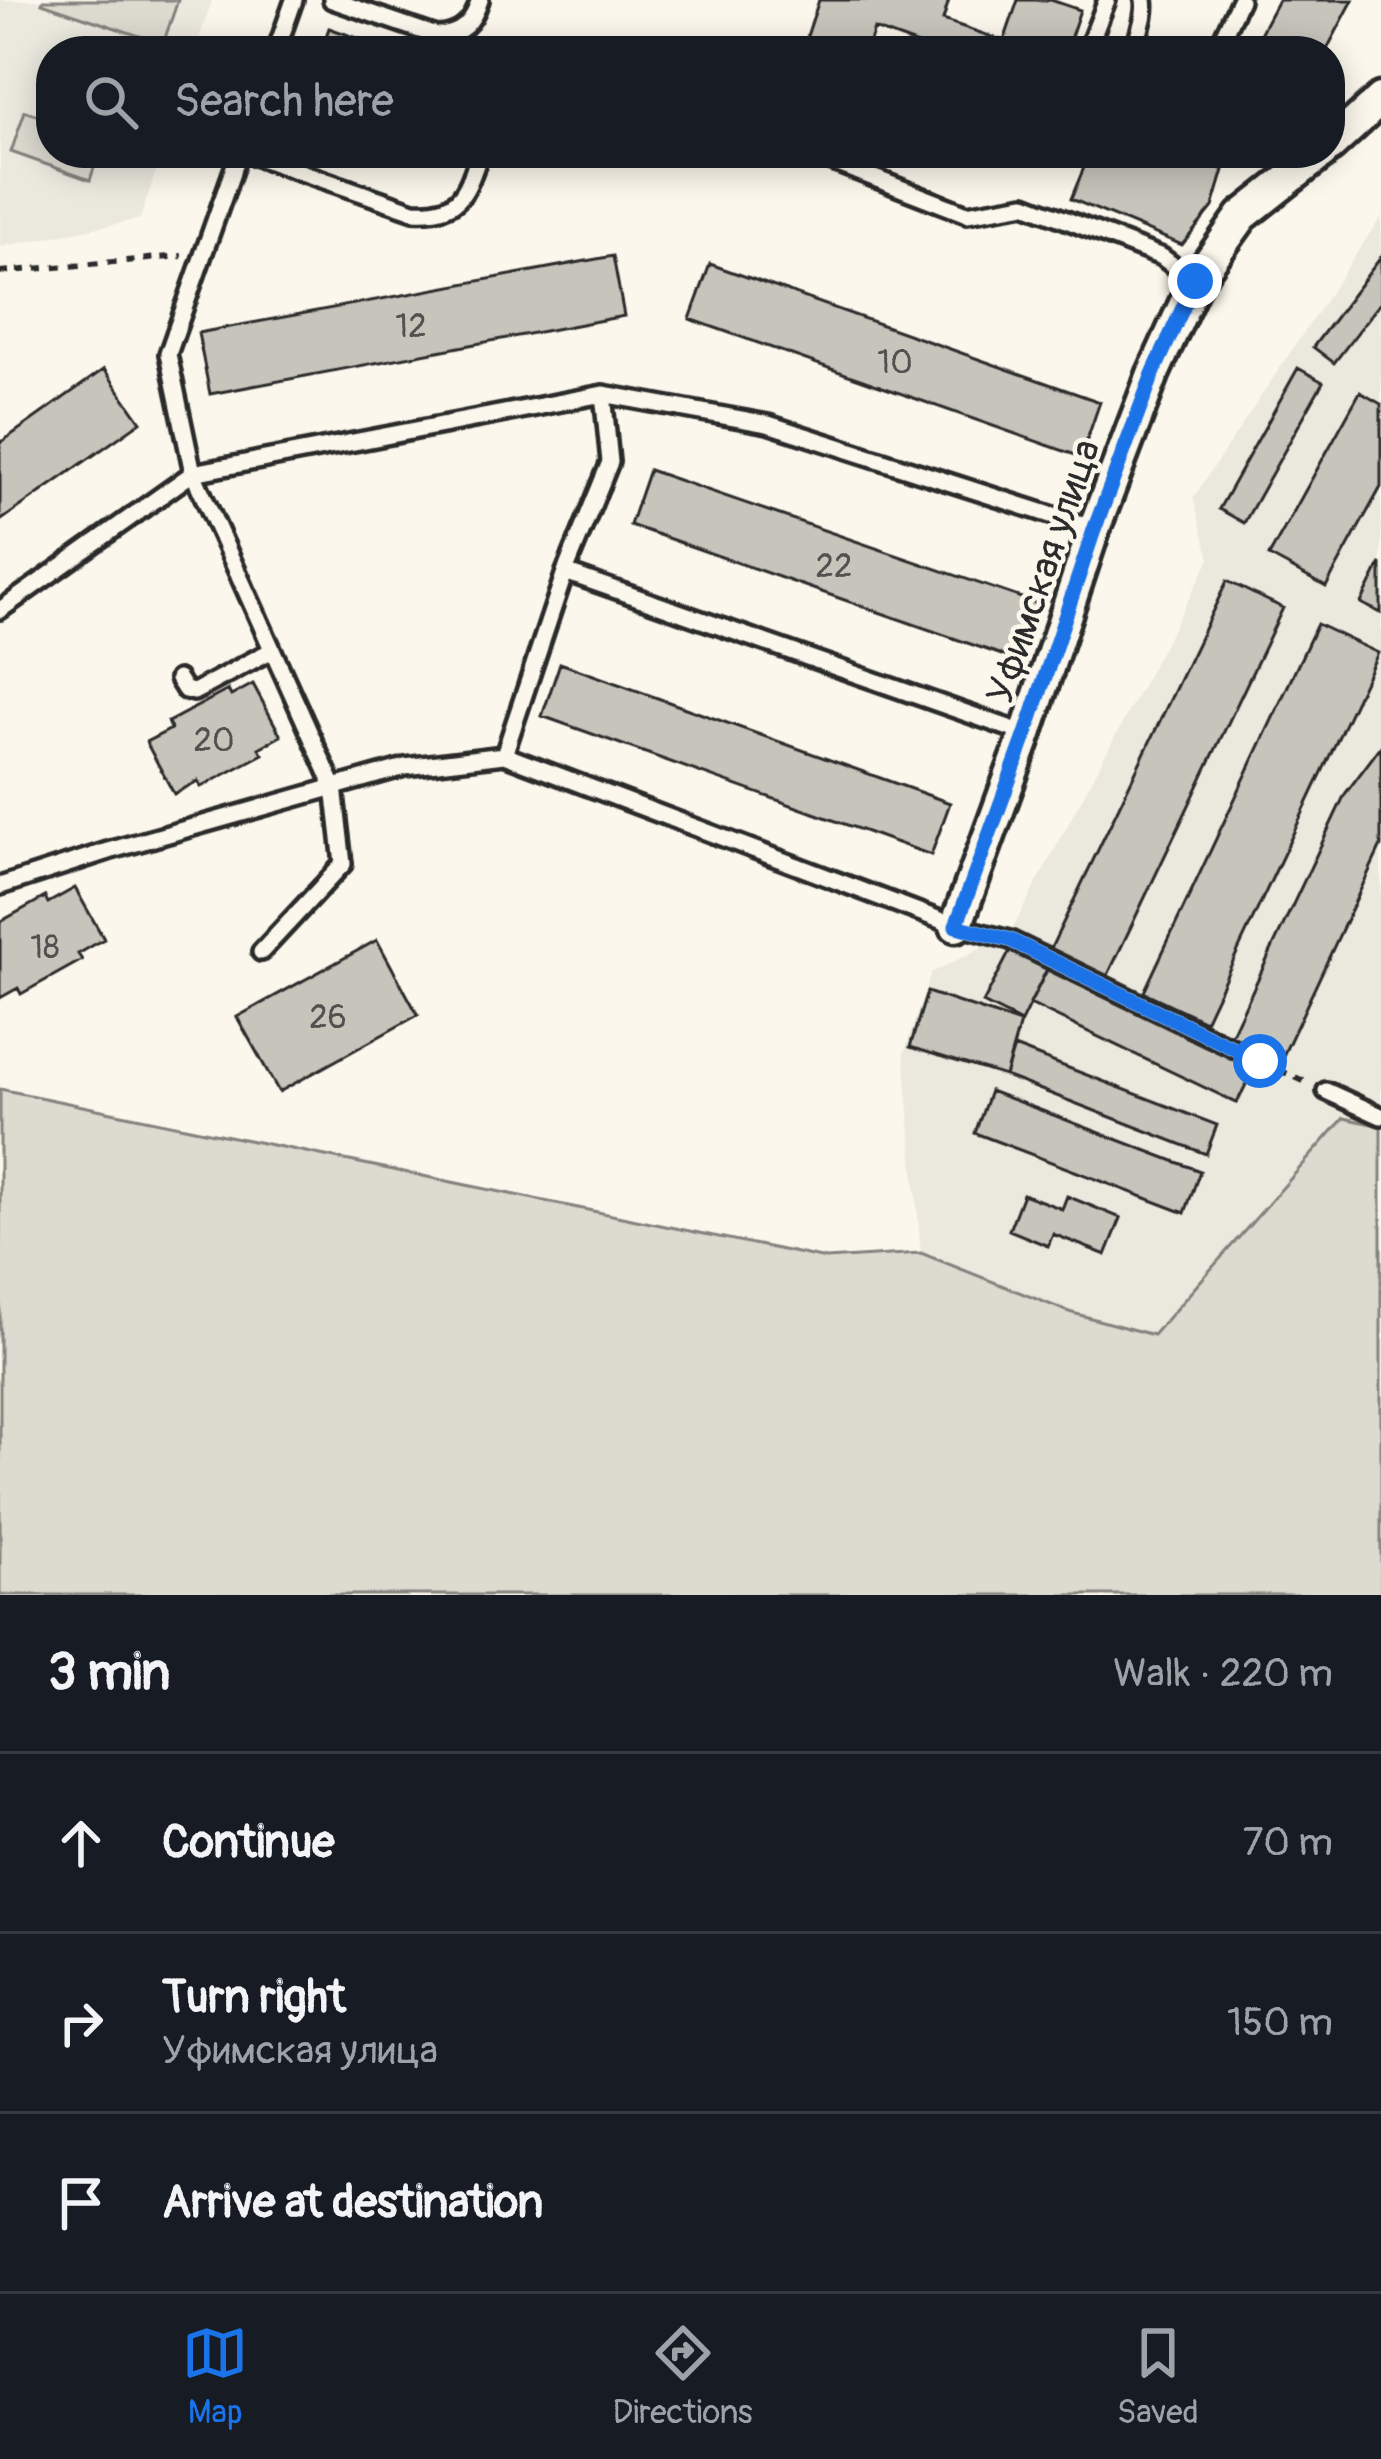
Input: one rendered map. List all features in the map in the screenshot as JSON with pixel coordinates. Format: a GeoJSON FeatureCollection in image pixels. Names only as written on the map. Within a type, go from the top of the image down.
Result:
{"type":"FeatureCollection","features":[{"type":"Feature","properties":{"kind":"street"},"geometry":{"type":"LineString","coordinates":[[1345,132],[1381,99]]}},
{"type":"Feature","properties":{"kind":"street","name":"Уфимская улица"},"geometry":{"type":"LineString","coordinates":[[956,926],[1094,530],[1153,374],[1195,281],[1242,217],[1303,168]]}},
{"type":"Feature","properties":{"kind":"lane"},"geometry":{"type":"LineString","coordinates":[[281,36],[294,0]]}},
{"type":"Feature","properties":{"kind":"lane"},"geometry":{"type":"LineString","coordinates":[[332,0],[436,36],[466,27],[480,0]]}},
{"type":"Feature","properties":{"kind":"lane"},"geometry":{"type":"LineString","coordinates":[[1093,36],[1107,0]]}},
{"type":"Feature","properties":{"kind":"lane"},"geometry":{"type":"LineString","coordinates":[[1137,36],[1144,0]]}},
{"type":"Feature","properties":{"kind":"lane"},"geometry":{"type":"LineString","coordinates":[[1223,36],[1240,0]]}},
{"type":"Feature","properties":{"kind":"lane"},"geometry":{"type":"LineString","coordinates":[[237,168],[168,354],[193,473],[334,787],[343,864],[261,952]]}},
{"type":"Feature","properties":{"kind":"lane"},"geometry":{"type":"LineString","coordinates":[[287,168],[415,212],[439,213],[457,204],[474,168]]}},
{"type":"Feature","properties":{"kind":"lane"},"geometry":{"type":"LineString","coordinates":[[871,168],[968,214],[1025,204],[1162,257],[1195,281]]}},
{"type":"Feature","properties":{"kind":"lane"},"geometry":{"type":"LineString","coordinates":[[504,755],[566,572],[610,462],[603,394]]}},
{"type":"Feature","properties":{"kind":"lane"},"geometry":{"type":"LineString","coordinates":[[0,610],[193,473],[603,394],[768,424],[1094,530]]}},
{"type":"Feature","properties":{"kind":"lane"},"geometry":{"type":"LineString","coordinates":[[566,572],[1026,734]]}},
{"type":"Feature","properties":{"kind":"lane"},"geometry":{"type":"LineString","coordinates":[[178,679],[194,692],[272,650]]}},
{"type":"Feature","properties":{"kind":"lane"},"geometry":{"type":"LineString","coordinates":[[0,886],[108,850],[405,766],[504,755],[956,926],[1010,940],[1260,1061]]}},
{"type":"Feature","properties":{"kind":"lane"},"geometry":{"type":"LineString","coordinates":[[1326,1091],[1381,1116]]}},
{"type":"Feature","properties":{"kind":"path"},"geometry":{"type":"LineString","coordinates":[[0,272],[204,254]]}},
{"type":"Feature","properties":{"kind":"path"},"geometry":{"type":"LineString","coordinates":[[1260,1061],[1326,1091]]}},
{"type":"Feature","properties":{"kind":"shaded area"},"geometry":{"type":"Polygon","coordinates":[[[0,0],[212,0],[200,36],[36,36],[36,168],[157,168],[140,219],[0,247],[0,0]]]}},
{"type":"Feature","properties":{"kind":"shaded area"},"geometry":{"type":"Polygon","coordinates":[[[178,0],[166,36],[139,36],[42,3],[178,0]]]}},
{"type":"Feature","properties":{"kind":"shaded area"},"geometry":{"type":"Polygon","coordinates":[[[25,111],[36,115],[36,161],[11,152],[25,111]]]}},
{"type":"Feature","properties":{"kind":"shaded area"},"geometry":{"type":"Polygon","coordinates":[[[56,168],[94,168],[90,180],[56,168]]]}},
{"type":"Feature","properties":{"kind":"shaded area"},"geometry":{"type":"Polygon","coordinates":[[[1381,217],[1381,1126],[1344,1118],[1154,1335],[1069,1312],[921,1253],[904,1053],[931,973],[1010,933],[1210,559],[1193,498],[1381,217]]]}},
{"type":"Feature","properties":{"kind":"shaded area"},"geometry":{"type":"Polygon","coordinates":[[[0,1089],[826,1259],[921,1253],[1069,1312],[1153,1335],[1344,1118],[1381,1126],[1381,1595],[0,1595],[0,1089]]]}},
{"type":"Feature","properties":{"kind":"building"},"geometry":{"type":"Polygon","coordinates":[[[819,0],[949,0],[943,20],[989,36],[893,36],[874,29],[872,36],[807,36],[819,0]]]}},
{"type":"Feature","properties":{"kind":"building"},"geometry":{"type":"Polygon","coordinates":[[[1018,0],[1051,0],[1080,10],[1071,36],[1006,36],[1018,0]]]}},
{"type":"Feature","properties":{"kind":"building"},"geometry":{"type":"Polygon","coordinates":[[[1278,0],[1353,0],[1334,36],[1259,36],[1278,0]]]}},
{"type":"Feature","properties":{"kind":"building"},"geometry":{"type":"Polygon","coordinates":[[[329,28],[352,36],[326,36],[329,28]]]}},
{"type":"Feature","properties":{"kind":"building"},"geometry":{"type":"Polygon","coordinates":[[[1084,168],[1224,170],[1213,207],[1182,245],[1071,199],[1084,168]]]}},
{"type":"Feature","properties":{"kind":"building"},"geometry":{"type":"Polygon","coordinates":[[[613,256],[624,316],[210,394],[198,333],[613,256]]]}},
{"type":"Feature","properties":{"kind":"building"},"geometry":{"type":"Polygon","coordinates":[[[1381,257],[1381,302],[1334,363],[1313,347],[1381,257]]]}},
{"type":"Feature","properties":{"kind":"building"},"geometry":{"type":"Polygon","coordinates":[[[710,264],[1100,402],[1081,457],[690,319],[710,264]]]}},
{"type":"Feature","properties":{"kind":"building"},"geometry":{"type":"Polygon","coordinates":[[[1298,368],[1323,382],[1244,523],[1219,509],[1298,368]]]}},
{"type":"Feature","properties":{"kind":"building"},"geometry":{"type":"Polygon","coordinates":[[[104,369],[141,422],[0,521],[0,443],[104,369]]]}},
{"type":"Feature","properties":{"kind":"building"},"geometry":{"type":"Polygon","coordinates":[[[1360,392],[1381,404],[1381,487],[1326,587],[1269,556],[1360,392]]]}},
{"type":"Feature","properties":{"kind":"building"},"geometry":{"type":"Polygon","coordinates":[[[649,470],[1039,604],[1019,661],[630,525],[649,470]]]}},
{"type":"Feature","properties":{"kind":"building"},"geometry":{"type":"Polygon","coordinates":[[[1381,563],[1381,613],[1361,603],[1381,563]]]}},
{"type":"Feature","properties":{"kind":"building"},"geometry":{"type":"Polygon","coordinates":[[[1227,581],[1283,608],[1107,977],[1050,950],[1227,581]]]}},
{"type":"Feature","properties":{"kind":"building"},"geometry":{"type":"Polygon","coordinates":[[[1317,624],[1378,653],[1205,1021],[1144,992],[1317,624]]]}},
{"type":"Feature","properties":{"kind":"building"},"geometry":{"type":"Polygon","coordinates":[[[560,663],[950,803],[931,855],[542,716],[560,663]]]}},
{"type":"Feature","properties":{"kind":"building"},"geometry":{"type":"Polygon","coordinates":[[[253,684],[281,736],[259,748],[263,754],[201,787],[198,781],[174,794],[146,742],[171,729],[168,722],[228,690],[231,696],[253,684]]]}},
{"type":"Feature","properties":{"kind":"building"},"geometry":{"type":"Polygon","coordinates":[[[1381,746],[1381,846],[1281,1060],[1231,1036],[1345,794],[1381,746]]]}},
{"type":"Feature","properties":{"kind":"building"},"geometry":{"type":"Polygon","coordinates":[[[75,888],[104,939],[78,954],[82,960],[21,994],[18,988],[0,998],[0,922],[45,897],[48,903],[75,888]]]}},
{"type":"Feature","properties":{"kind":"building"},"geometry":{"type":"Polygon","coordinates":[[[377,940],[418,1015],[279,1092],[237,1017],[377,940]]]}},
{"type":"Feature","properties":{"kind":"building"},"geometry":{"type":"Polygon","coordinates":[[[1010,951],[1047,969],[1021,1022],[983,1003],[1010,951]]]}},
{"type":"Feature","properties":{"kind":"building"},"geometry":{"type":"Polygon","coordinates":[[[1047,970],[1254,1068],[1237,1103],[1030,1004],[1047,970]]]}},
{"type":"Feature","properties":{"kind":"building"},"geometry":{"type":"Polygon","coordinates":[[[927,992],[1020,1023],[1005,1076],[910,1047],[927,992]]]}},
{"type":"Feature","properties":{"kind":"building"},"geometry":{"type":"Polygon","coordinates":[[[1014,1047],[1217,1125],[1206,1154],[1005,1076],[1014,1047]]]}},
{"type":"Feature","properties":{"kind":"building"},"geometry":{"type":"Polygon","coordinates":[[[990,1091],[1200,1171],[1185,1213],[975,1133],[990,1091]]]}},
{"type":"Feature","properties":{"kind":"building"},"geometry":{"type":"Polygon","coordinates":[[[1023,1194],[1062,1209],[1067,1196],[1121,1218],[1106,1255],[1053,1234],[1048,1246],[1009,1230],[1023,1194]]]}},
{"type":"Feature","properties":{"kind":"route"},"geometry":{"type":"LineString","coordinates":[[1195,281],[1153,374],[1094,530],[956,926],[1010,940],[1260,1061]]}}]}
